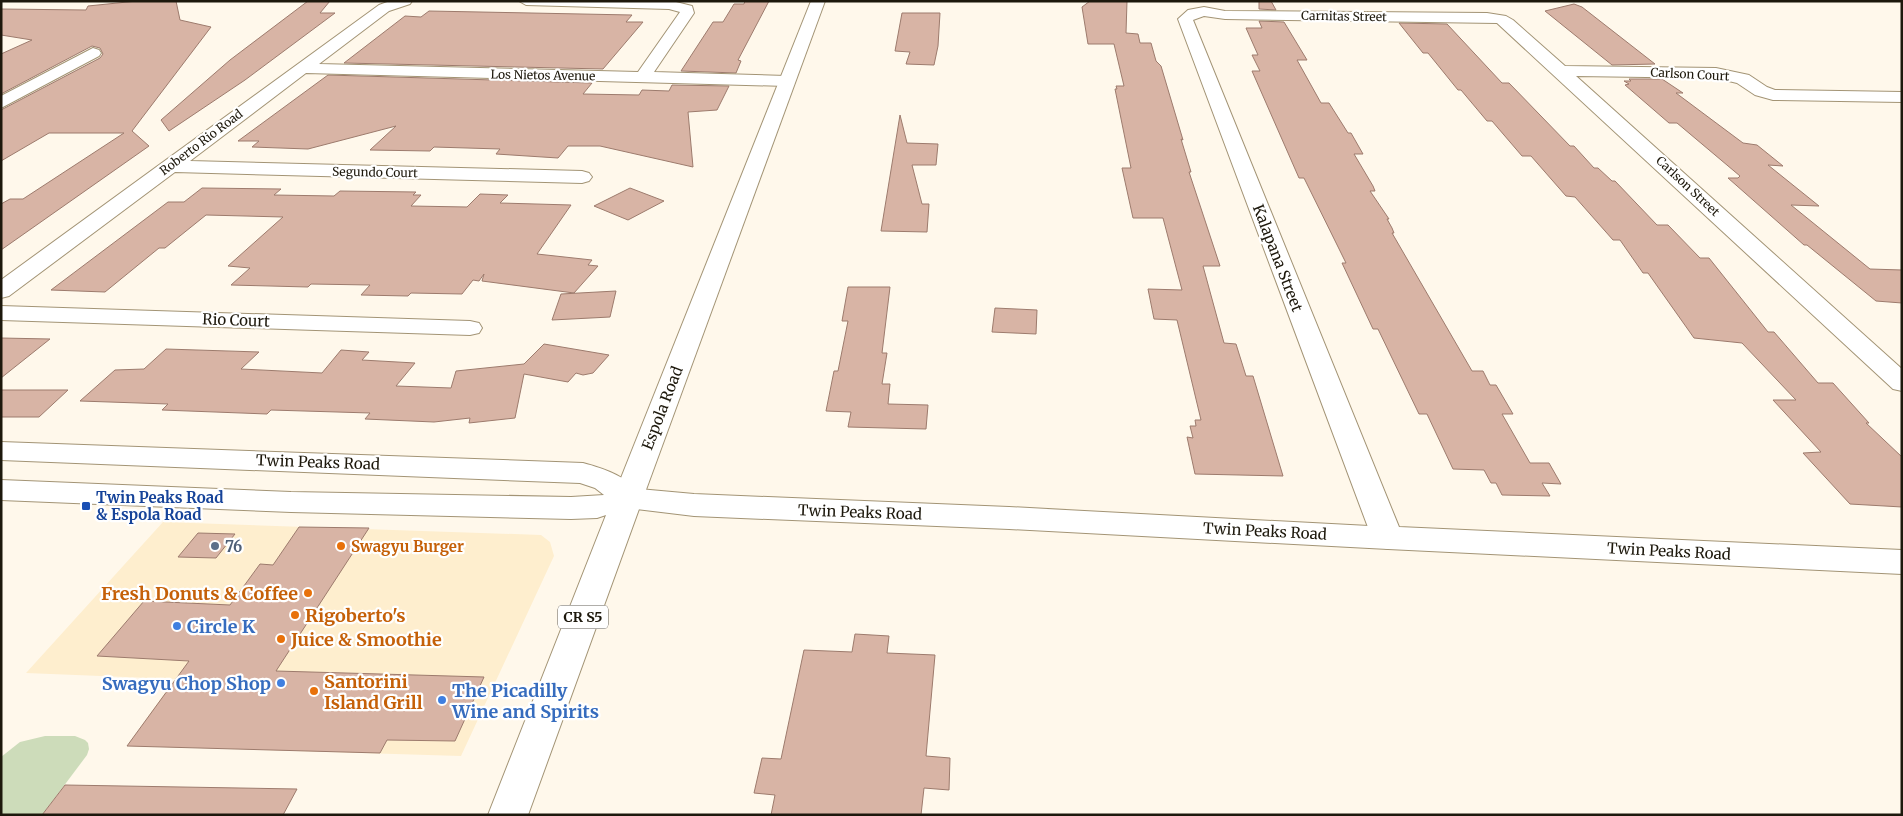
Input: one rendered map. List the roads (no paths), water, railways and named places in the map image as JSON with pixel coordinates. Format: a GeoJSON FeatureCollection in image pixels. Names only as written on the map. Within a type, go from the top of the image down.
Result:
{"type":"FeatureCollection","features":[{"type":"Feature","properties":{"kind":"street","name":"Roberto Rio Road"},"geometry":{"type":"LineString","coordinates":[[1,291],[384,8],[405,1]]}},
{"type":"Feature","properties":{"kind":"street"},"geometry":{"type":"LineString","coordinates":[[526,1],[661,4],[687,9],[687,13],[643,77]]}},
{"type":"Feature","properties":{"kind":"street","name":"Espola Road"},"geometry":{"type":"LineString","coordinates":[[508,815],[818,1]]}},
{"type":"Feature","properties":{"kind":"street","name":"Kalapana Street"},"geometry":{"type":"LineString","coordinates":[[1225,15],[1200,12],[1189,14],[1185,19],[1388,538]]}},
{"type":"Feature","properties":{"kind":"street","name":"Carnitas Street"},"geometry":{"type":"LineString","coordinates":[[1225,15],[1463,18]]}},
{"type":"Feature","properties":{"kind":"street","name":"Carlson Street"},"geometry":{"type":"LineString","coordinates":[[1463,18],[1487,17],[1501,19],[1508,23],[1563,71],[1902,382]]}},
{"type":"Feature","properties":{"kind":"street"},"geometry":{"type":"LineString","coordinates":[[1,103],[93,52]]}},
{"type":"Feature","properties":{"kind":"street","name":"Los Nietos Avenue"},"geometry":{"type":"LineString","coordinates":[[301,68],[786,81]]}},
{"type":"Feature","properties":{"kind":"street","name":"Carlson Court"},"geometry":{"type":"LineString","coordinates":[[1563,71],[1716,74],[1743,79],[1760,91],[1773,95],[1902,97]]}},
{"type":"Feature","properties":{"kind":"street","name":"Segundo Court"},"geometry":{"type":"LineString","coordinates":[[169,166],[582,177]]}},
{"type":"Feature","properties":{"kind":"street","name":"Rio Court"},"geometry":{"type":"LineString","coordinates":[[1,313],[470,328]]}},
{"type":"Feature","properties":{"kind":"street","name":"Twin Peaks Road"},"geometry":{"type":"LineString","coordinates":[[1,451],[583,473],[606,481],[628,498]]}},
{"type":"Feature","properties":{"kind":"street","name":"Twin Peaks Road"},"geometry":{"type":"LineString","coordinates":[[1,490],[291,502],[571,508],[597,507],[628,498],[694,505],[1009,518],[1902,562]]}},
{"type":"Feature","properties":{"kind":"place","name":"Twin Peaks Road & Espola Road"},"geometry":{"type":"Point","coordinates":[86,506]}},
{"type":"Feature","properties":{"kind":"place","name":"76"},"geometry":{"type":"Point","coordinates":[215,546]}},
{"type":"Feature","properties":{"kind":"place","name":"Swagyu Burger"},"geometry":{"type":"Point","coordinates":[341,546]}},
{"type":"Feature","properties":{"kind":"place","name":"Fresh Donuts & Coffee"},"geometry":{"type":"Point","coordinates":[308,593]}},
{"type":"Feature","properties":{"kind":"place","name":"Rigoberto's"},"geometry":{"type":"Point","coordinates":[295,615]}},
{"type":"Feature","properties":{"kind":"place","name":"Circle K"},"geometry":{"type":"Point","coordinates":[177,626]}},
{"type":"Feature","properties":{"kind":"place","name":"Juice & Smoothie"},"geometry":{"type":"Point","coordinates":[281,639]}},
{"type":"Feature","properties":{"kind":"place","name":"Swagyu Chop Shop"},"geometry":{"type":"Point","coordinates":[281,683]}},
{"type":"Feature","properties":{"kind":"place","name":"Santorini Island Grill"},"geometry":{"type":"Point","coordinates":[314,691]}},
{"type":"Feature","properties":{"kind":"place","name":"The Picadilly Wine and Spirits"},"geometry":{"type":"Point","coordinates":[442,700]}}]}
